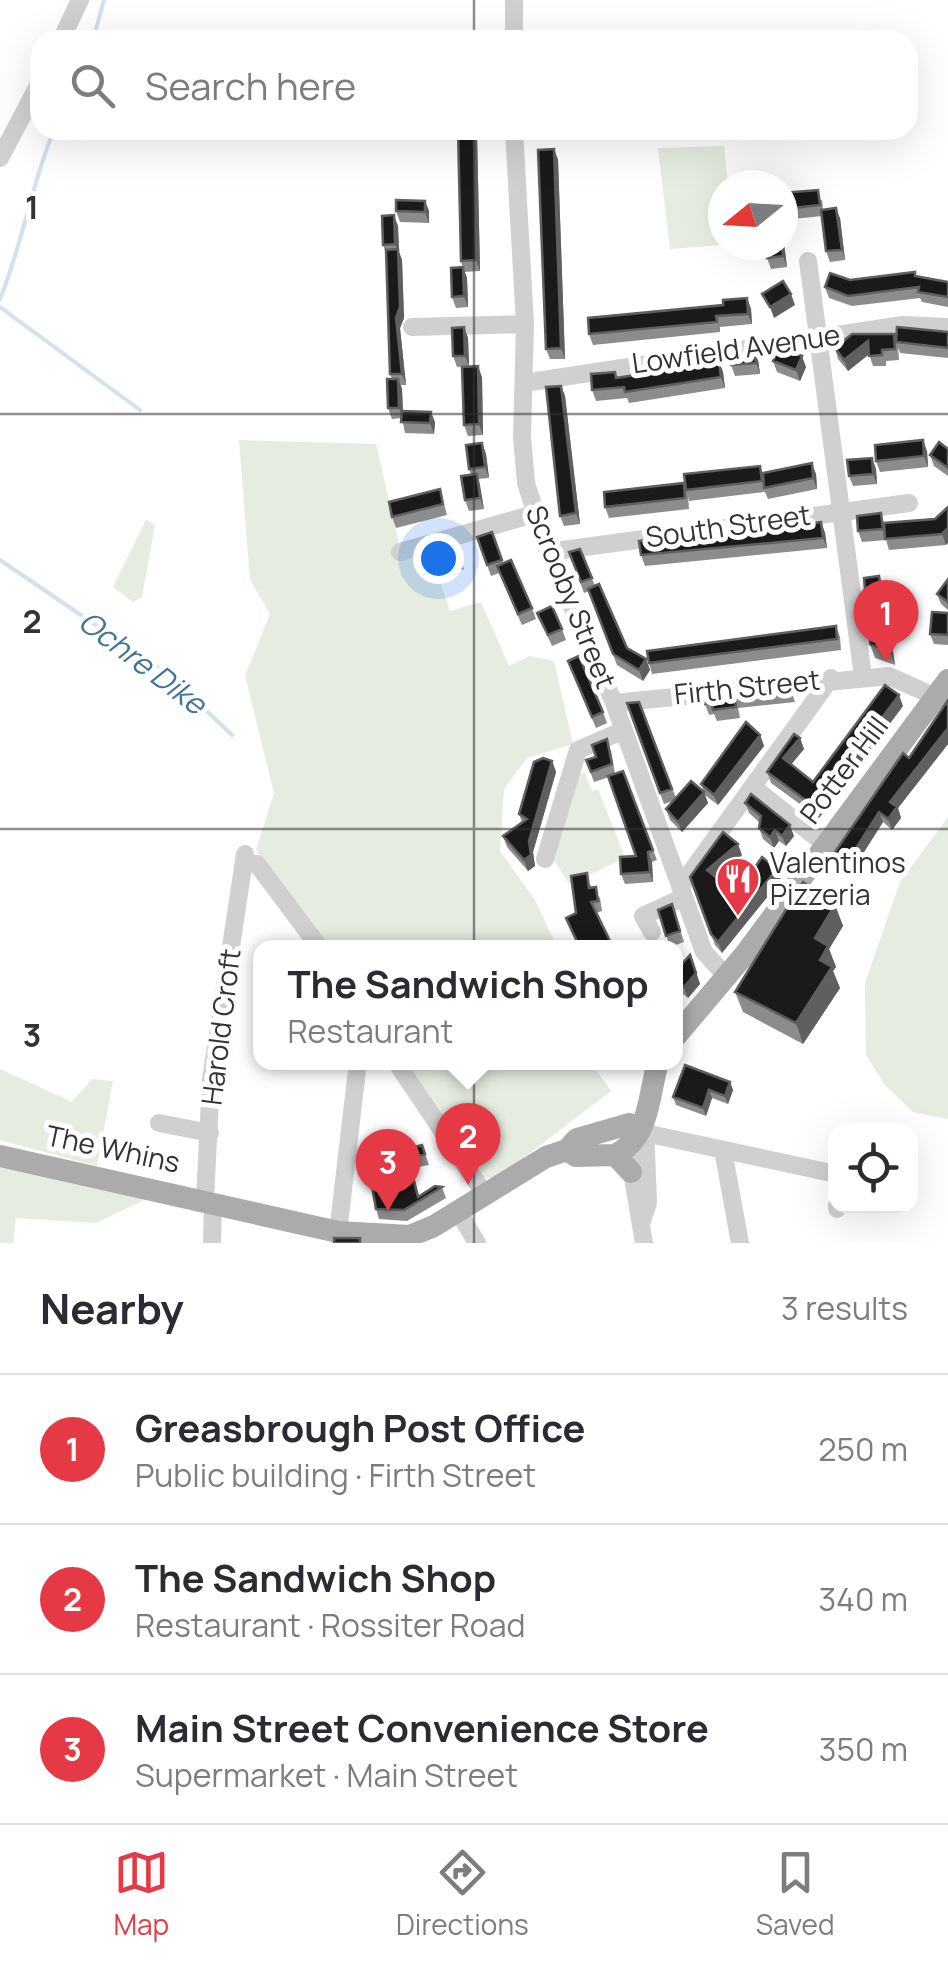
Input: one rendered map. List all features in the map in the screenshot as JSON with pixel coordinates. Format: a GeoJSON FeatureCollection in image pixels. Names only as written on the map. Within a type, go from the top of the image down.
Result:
{"type":"FeatureCollection","features":[{"type":"Feature","properties":{"kind":"main road","name":"Potter Hill"},"geometry":{"type":"LineString","coordinates":[[683,1028],[944,687]]}},
{"type":"Feature","properties":{"kind":"main road"},"geometry":{"type":"LineString","coordinates":[[635,1143],[637,1083],[649,1070]]}},
{"type":"Feature","properties":{"kind":"main road"},"geometry":{"type":"LineString","coordinates":[[434,1235],[484,1193],[567,1150],[577,1139],[635,1143]]}},
{"type":"Feature","properties":{"kind":"main road"},"geometry":{"type":"LineString","coordinates":[[567,1150],[576,1156],[635,1143]]}},
{"type":"Feature","properties":{"kind":"main road","name":"The Whins"},"geometry":{"type":"LineString","coordinates":[[0,1156],[369,1239],[434,1235]]}},
{"type":"Feature","properties":{"kind":"street"},"geometry":{"type":"LineString","coordinates":[[66,30],[80,0]]}},
{"type":"Feature","properties":{"kind":"street"},"geometry":{"type":"LineString","coordinates":[[514,0],[514,30]]}},
{"type":"Feature","properties":{"kind":"street"},"geometry":{"type":"LineString","coordinates":[[0,158],[30,101]]}},
{"type":"Feature","properties":{"kind":"street","name":"Scrooby Street"},"geometry":{"type":"LineString","coordinates":[[514,140],[526,324],[523,458],[534,514],[614,703],[704,952],[726,976]]}},
{"type":"Feature","properties":{"kind":"street"},"geometry":{"type":"LineString","coordinates":[[808,262],[863,676]]}},
{"type":"Feature","properties":{"kind":"street"},"geometry":{"type":"LineString","coordinates":[[412,327],[526,324]]}},
{"type":"Feature","properties":{"kind":"street","name":"Lowfield Avenue"},"geometry":{"type":"LineString","coordinates":[[524,383],[902,325],[948,327]]}},
{"type":"Feature","properties":{"kind":"street","name":"South Street"},"geometry":{"type":"LineString","coordinates":[[548,552],[909,502]]}},
{"type":"Feature","properties":{"kind":"street"},"geometry":{"type":"LineString","coordinates":[[400,552],[534,514]]}},
{"type":"Feature","properties":{"kind":"street","name":"Firth Street"},"geometry":{"type":"LineString","coordinates":[[614,703],[863,676],[889,676],[944,687]]}},
{"type":"Feature","properties":{"kind":"street"},"geometry":{"type":"LineString","coordinates":[[652,932],[643,916],[682,892],[831,678]]}},
{"type":"Feature","properties":{"kind":"street"},"geometry":{"type":"LineString","coordinates":[[545,859],[578,750],[622,731]]}},
{"type":"Feature","properties":{"kind":"street"},"geometry":{"type":"LineString","coordinates":[[752,788],[826,845]]}},
{"type":"Feature","properties":{"kind":"street","name":"Harold Croft"},"geometry":{"type":"LineString","coordinates":[[212,1243],[211,1079],[244,858],[257,864],[314,940]]}},
{"type":"Feature","properties":{"kind":"street"},"geometry":{"type":"LineString","coordinates":[[338,1232],[357,1070]]}},
{"type":"Feature","properties":{"kind":"street"},"geometry":{"type":"LineString","coordinates":[[401,1070],[484,1193]]}},
{"type":"Feature","properties":{"kind":"street"},"geometry":{"type":"LineString","coordinates":[[159,1123],[210,1133]]}},
{"type":"Feature","properties":{"kind":"street"},"geometry":{"type":"LineString","coordinates":[[635,1143],[723,1150],[828,1172]]}},
{"type":"Feature","properties":{"kind":"street"},"geometry":{"type":"LineString","coordinates":[[635,1143],[644,1243]]}},
{"type":"Feature","properties":{"kind":"street"},"geometry":{"type":"LineString","coordinates":[[635,1143],[648,1203],[642,1221]]}},
{"type":"Feature","properties":{"kind":"street"},"geometry":{"type":"LineString","coordinates":[[723,1150],[740,1243]]}},
{"type":"Feature","properties":{"kind":"street"},"geometry":{"type":"LineString","coordinates":[[458,1211],[477,1243]]}},
{"type":"Feature","properties":{"kind":"shaded area"},"geometry":{"type":"Polygon","coordinates":[[[724,146],[726,170],[708,170],[708,246],[670,249],[658,148],[724,146]]]}},
{"type":"Feature","properties":{"kind":"shaded area"},"geometry":{"type":"Polygon","coordinates":[[[239,440],[376,444],[400,548],[430,552],[450,611],[481,602],[509,666],[529,656],[554,661],[573,744],[527,758],[504,789],[500,851],[535,900],[554,940],[317,940],[256,850],[274,793],[245,676],[270,614],[250,580],[239,440]]]}},
{"type":"Feature","properties":{"kind":"shaded area"},"geometry":{"type":"Polygon","coordinates":[[[146,520],[155,525],[142,597],[133,602],[113,587],[146,520]]]}},
{"type":"Feature","properties":{"kind":"shaded area"},"geometry":{"type":"Polygon","coordinates":[[[585,773],[592,791],[598,789],[625,858],[569,884],[553,858],[576,775],[585,773]]]}},
{"type":"Feature","properties":{"kind":"shaded area"},"geometry":{"type":"Polygon","coordinates":[[[948,817],[948,1119],[913,1112],[885,1085],[866,1055],[865,983],[900,882],[948,817]]]}},
{"type":"Feature","properties":{"kind":"shaded area"},"geometry":{"type":"Polygon","coordinates":[[[0,1069],[72,1102],[92,1079],[113,1081],[97,1166],[0,1140],[0,1069]]]}},
{"type":"Feature","properties":{"kind":"shaded area"},"geometry":{"type":"Polygon","coordinates":[[[405,1070],[596,1070],[611,1091],[496,1179],[477,1176],[405,1070]]]}},
{"type":"Feature","properties":{"kind":"shaded area"},"geometry":{"type":"Polygon","coordinates":[[[0,1166],[149,1198],[96,1223],[16,1218],[13,1243],[0,1243],[0,1166]]]}},
{"type":"Feature","properties":{"kind":"building"},"geometry":{"type":"Polygon","coordinates":[[[458,140],[474,140],[476,260],[461,261],[458,140]]]}},
{"type":"Feature","properties":{"kind":"building"},"geometry":{"type":"Polygon","coordinates":[[[554,149],[561,348],[546,349],[538,150],[554,149]]]}},
{"type":"Feature","properties":{"kind":"building"},"geometry":{"type":"Polygon","coordinates":[[[818,190],[820,205],[798,207],[798,192],[818,190]]]}},
{"type":"Feature","properties":{"kind":"building"},"geometry":{"type":"Polygon","coordinates":[[[396,200],[425,201],[425,212],[396,211],[396,200]]]}},
{"type":"Feature","properties":{"kind":"building"},"geometry":{"type":"Polygon","coordinates":[[[836,208],[842,250],[826,251],[821,210],[836,208]]]}},
{"type":"Feature","properties":{"kind":"building"},"geometry":{"type":"Polygon","coordinates":[[[394,215],[395,244],[383,245],[382,216],[394,215]]]}},
{"type":"Feature","properties":{"kind":"building"},"geometry":{"type":"Polygon","coordinates":[[[398,249],[400,307],[396,318],[402,374],[390,374],[386,250],[398,249]]]}},
{"type":"Feature","properties":{"kind":"building"},"geometry":{"type":"Polygon","coordinates":[[[463,267],[464,296],[452,297],[451,268],[463,267]]]}},
{"type":"Feature","properties":{"kind":"building"},"geometry":{"type":"Polygon","coordinates":[[[915,272],[915,276],[948,282],[948,297],[918,292],[919,287],[848,296],[825,287],[830,273],[850,280],[915,272]]]}},
{"type":"Feature","properties":{"kind":"building"},"geometry":{"type":"Polygon","coordinates":[[[783,281],[791,294],[770,307],[762,294],[783,281]]]}},
{"type":"Feature","properties":{"kind":"building"},"geometry":{"type":"Polygon","coordinates":[[[747,298],[748,314],[716,316],[717,322],[589,334],[588,318],[723,305],[723,300],[747,298]]]}},
{"type":"Feature","properties":{"kind":"building"},"geometry":{"type":"Polygon","coordinates":[[[464,327],[465,356],[453,356],[452,328],[464,327]]]}},
{"type":"Feature","properties":{"kind":"building"},"geometry":{"type":"Polygon","coordinates":[[[897,327],[948,332],[948,348],[896,342],[897,327]]]}},
{"type":"Feature","properties":{"kind":"building"},"geometry":{"type":"Polygon","coordinates":[[[852,334],[894,334],[895,349],[869,356],[868,341],[844,360],[835,348],[852,334]]]}},
{"type":"Feature","properties":{"kind":"building"},"geometry":{"type":"Polygon","coordinates":[[[779,347],[802,356],[796,370],[773,361],[779,347]]]}},
{"type":"Feature","properties":{"kind":"building"},"geometry":{"type":"Polygon","coordinates":[[[754,349],[756,363],[731,365],[730,353],[754,349]]]}},
{"type":"Feature","properties":{"kind":"building"},"geometry":{"type":"Polygon","coordinates":[[[719,362],[721,377],[625,392],[624,387],[592,390],[591,374],[615,372],[616,378],[719,362]]]}},
{"type":"Feature","properties":{"kind":"building"},"geometry":{"type":"Polygon","coordinates":[[[478,366],[479,424],[464,425],[462,367],[478,366]]]}},
{"type":"Feature","properties":{"kind":"building"},"geometry":{"type":"Polygon","coordinates":[[[387,379],[398,379],[399,408],[388,408],[387,379]]]}},
{"type":"Feature","properties":{"kind":"building"},"geometry":{"type":"Polygon","coordinates":[[[561,386],[576,513],[560,516],[546,387],[561,386]]]}},
{"type":"Feature","properties":{"kind":"building"},"geometry":{"type":"Polygon","coordinates":[[[402,411],[431,412],[430,423],[401,422],[402,411]]]}},
{"type":"Feature","properties":{"kind":"building"},"geometry":{"type":"Polygon","coordinates":[[[923,440],[924,456],[876,461],[875,445],[923,440]]]}},
{"type":"Feature","properties":{"kind":"building"},"geometry":{"type":"Polygon","coordinates":[[[939,442],[948,449],[948,468],[930,455],[939,442]]]}},
{"type":"Feature","properties":{"kind":"building"},"geometry":{"type":"Polygon","coordinates":[[[482,443],[485,467],[469,469],[466,445],[482,443]]]}},
{"type":"Feature","properties":{"kind":"building"},"geometry":{"type":"Polygon","coordinates":[[[872,458],[873,474],[849,476],[847,460],[872,458]]]}},
{"type":"Feature","properties":{"kind":"building"},"geometry":{"type":"Polygon","coordinates":[[[812,463],[813,478],[764,488],[763,473],[812,463]]]}},
{"type":"Feature","properties":{"kind":"building"},"geometry":{"type":"Polygon","coordinates":[[[760,466],[762,481],[686,490],[684,474],[760,466]]]}},
{"type":"Feature","properties":{"kind":"building"},"geometry":{"type":"Polygon","coordinates":[[[477,474],[480,498],[465,500],[461,476],[477,474]]]}},
{"type":"Feature","properties":{"kind":"building"},"geometry":{"type":"Polygon","coordinates":[[[684,483],[685,498],[605,507],[604,492],[684,483]]]}},
{"type":"Feature","properties":{"kind":"building"},"geometry":{"type":"Polygon","coordinates":[[[440,489],[443,504],[392,517],[389,502],[440,489]]]}},
{"type":"Feature","properties":{"kind":"building"},"geometry":{"type":"Polygon","coordinates":[[[948,507],[948,528],[942,534],[885,539],[884,523],[935,519],[948,507]]]}},
{"type":"Feature","properties":{"kind":"building"},"geometry":{"type":"Polygon","coordinates":[[[881,513],[883,529],[858,531],[857,516],[881,513]]]}},
{"type":"Feature","properties":{"kind":"building"},"geometry":{"type":"Polygon","coordinates":[[[821,522],[823,538],[641,555],[639,541],[690,535],[690,539],[718,537],[821,522]]]}},
{"type":"Feature","properties":{"kind":"building"},"geometry":{"type":"Polygon","coordinates":[[[492,532],[502,560],[487,565],[477,537],[492,532]]]}},
{"type":"Feature","properties":{"kind":"building"},"geometry":{"type":"Polygon","coordinates":[[[455,544],[460,559],[437,566],[432,551],[455,544]]]}},
{"type":"Feature","properties":{"kind":"building"},"geometry":{"type":"Polygon","coordinates":[[[580,549],[592,578],[581,582],[569,552],[580,549]]]}},
{"type":"Feature","properties":{"kind":"building"},"geometry":{"type":"Polygon","coordinates":[[[511,560],[532,608],[518,614],[497,566],[511,560]]]}},
{"type":"Feature","properties":{"kind":"building"},"geometry":{"type":"Polygon","coordinates":[[[879,576],[890,651],[870,644],[864,578],[879,576]]]}},
{"type":"Feature","properties":{"kind":"building"},"geometry":{"type":"Polygon","coordinates":[[[948,579],[948,602],[937,594],[948,579]]]}},
{"type":"Feature","properties":{"kind":"building"},"geometry":{"type":"Polygon","coordinates":[[[599,584],[627,648],[646,659],[639,670],[613,654],[588,589],[599,584]]]}},
{"type":"Feature","properties":{"kind":"building"},"geometry":{"type":"Polygon","coordinates":[[[552,606],[562,629],[548,635],[537,613],[552,606]]]}},
{"type":"Feature","properties":{"kind":"building"},"geometry":{"type":"Polygon","coordinates":[[[932,612],[948,613],[948,635],[930,634],[932,612]]]}},
{"type":"Feature","properties":{"kind":"building"},"geometry":{"type":"Polygon","coordinates":[[[836,626],[837,639],[649,663],[647,651],[836,626]]]}},
{"type":"Feature","properties":{"kind":"building"},"geometry":{"type":"Polygon","coordinates":[[[579,656],[603,712],[592,717],[568,661],[579,656]]]}},
{"type":"Feature","properties":{"kind":"building"},"geometry":{"type":"Polygon","coordinates":[[[885,685],[899,695],[815,807],[767,772],[794,734],[800,738],[783,758],[813,782],[885,685]]]}},
{"type":"Feature","properties":{"kind":"building"},"geometry":{"type":"Polygon","coordinates":[[[790,687],[791,691],[734,697],[736,707],[713,710],[712,703],[705,704],[704,696],[790,687]]]}},
{"type":"Feature","properties":{"kind":"building"},"geometry":{"type":"Polygon","coordinates":[[[948,700],[948,728],[890,802],[897,807],[888,819],[879,812],[848,861],[835,852],[903,753],[909,758],[948,700]]]}},
{"type":"Feature","properties":{"kind":"building"},"geometry":{"type":"Polygon","coordinates":[[[639,702],[672,789],[660,793],[627,703],[639,702]]]}},
{"type":"Feature","properties":{"kind":"building"},"geometry":{"type":"Polygon","coordinates":[[[746,722],[760,735],[714,795],[701,784],[746,722]]]}},
{"type":"Feature","properties":{"kind":"building"},"geometry":{"type":"Polygon","coordinates":[[[607,739],[612,764],[591,772],[586,760],[596,757],[592,745],[607,739]]]}},
{"type":"Feature","properties":{"kind":"building"},"geometry":{"type":"Polygon","coordinates":[[[543,758],[552,761],[529,841],[531,855],[524,860],[503,836],[527,819],[519,814],[534,762],[543,758]]]}},
{"type":"Feature","properties":{"kind":"building"},"geometry":{"type":"Polygon","coordinates":[[[623,771],[653,850],[648,852],[650,872],[621,874],[620,857],[636,856],[608,776],[623,771]]]}},
{"type":"Feature","properties":{"kind":"building"},"geometry":{"type":"Polygon","coordinates":[[[691,781],[704,792],[678,822],[666,809],[691,781]]]}},
{"type":"Feature","properties":{"kind":"building"},"geometry":{"type":"Polygon","coordinates":[[[751,794],[790,825],[782,836],[775,830],[770,837],[759,828],[761,816],[745,803],[751,794]]]}},
{"type":"Feature","properties":{"kind":"building"},"geometry":{"type":"Polygon","coordinates":[[[723,832],[738,844],[707,870],[724,884],[738,892],[762,857],[777,869],[718,942],[711,934],[690,877],[723,832]]]}},
{"type":"Feature","properties":{"kind":"building"},"geometry":{"type":"Polygon","coordinates":[[[587,873],[589,888],[596,887],[598,901],[591,902],[610,940],[576,940],[566,918],[576,913],[571,876],[587,873]]]}},
{"type":"Feature","properties":{"kind":"building"},"geometry":{"type":"Polygon","coordinates":[[[803,882],[835,905],[815,938],[828,946],[820,960],[832,967],[796,1023],[735,992],[803,882]]]}},
{"type":"Feature","properties":{"kind":"building"},"geometry":{"type":"Polygon","coordinates":[[[672,904],[680,931],[666,936],[658,910],[672,904]]]}},
{"type":"Feature","properties":{"kind":"building"},"geometry":{"type":"Polygon","coordinates":[[[690,955],[696,973],[684,987],[683,986],[683,963],[690,955]]]}},
{"type":"Feature","properties":{"kind":"building"},"geometry":{"type":"Polygon","coordinates":[[[685,1065],[730,1082],[725,1096],[709,1090],[703,1108],[673,1097],[685,1065]]]}},
{"type":"Feature","properties":{"kind":"building"},"geometry":{"type":"Polygon","coordinates":[[[422,1145],[425,1154],[408,1158],[418,1197],[435,1186],[442,1187],[404,1210],[376,1209],[370,1175],[383,1176],[380,1161],[392,1158],[390,1153],[422,1145]]]}},
{"type":"Feature","properties":{"kind":"building"},"geometry":{"type":"Polygon","coordinates":[[[334,1238],[360,1238],[360,1243],[334,1243],[334,1238]]]}},
{"type":"Feature","properties":{"kind":"waterway"},"geometry":{"type":"LineString","coordinates":[[96,30],[104,0]]}},
{"type":"Feature","properties":{"kind":"waterway"},"geometry":{"type":"LineString","coordinates":[[0,299],[50,140]]}},
{"type":"Feature","properties":{"kind":"waterway"},"geometry":{"type":"LineString","coordinates":[[0,307],[140,410]]}},
{"type":"Feature","properties":{"kind":"waterway","name":"Ochre Dike"},"geometry":{"type":"LineString","coordinates":[[0,560],[169,675],[232,735]]}},
{"type":"Feature","properties":{"kind":"place","name":"Greasbrough Post Office"},"geometry":{"type":"Point","coordinates":[886,662]}},
{"type":"Feature","properties":{"kind":"place","name":"Valentinos Pizzeria"},"geometry":{"type":"Point","coordinates":[738,917]}},
{"type":"Feature","properties":{"kind":"place","name":"The Sandwich Shop"},"geometry":{"type":"Point","coordinates":[468,1185]}},
{"type":"Feature","properties":{"kind":"place","name":"Main Street Convenience Store"},"geometry":{"type":"Point","coordinates":[388,1211]}}]}
